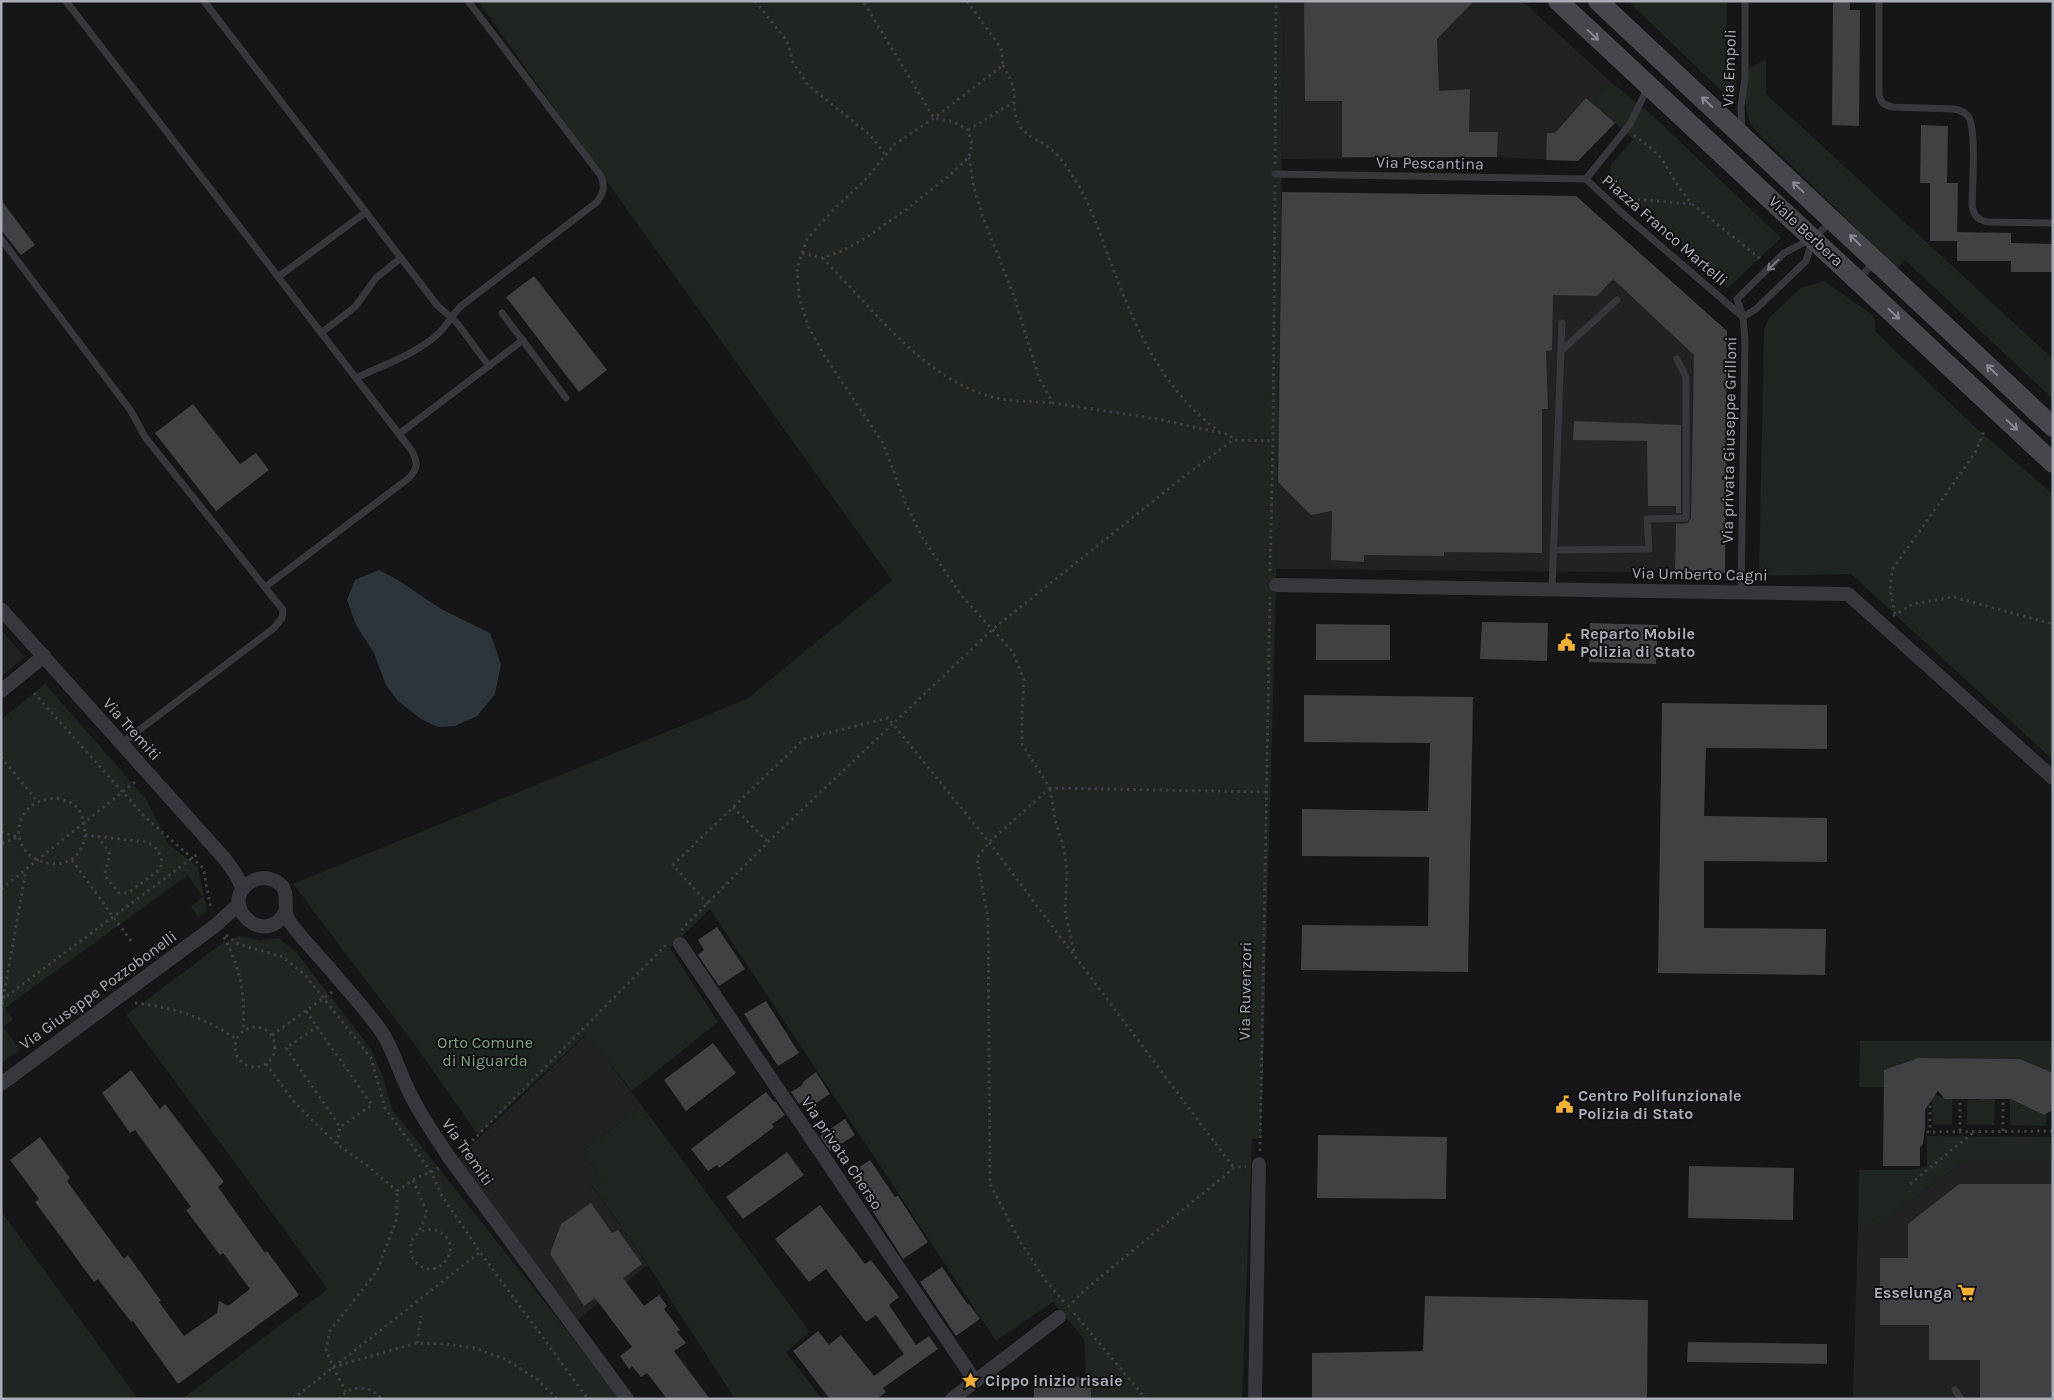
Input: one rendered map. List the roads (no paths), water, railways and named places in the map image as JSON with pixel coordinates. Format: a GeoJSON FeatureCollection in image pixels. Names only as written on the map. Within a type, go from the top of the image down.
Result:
{"type":"FeatureCollection","features":[{"type":"Feature","properties":{"kind":"street","name":"Viale Berbera"},"geometry":{"type":"LineString","coordinates":[[1558,1],[2053,462]]}},
{"type":"Feature","properties":{"kind":"street","name":"Viale Berbera"},"geometry":{"type":"LineString","coordinates":[[1598,1],[2053,427]]}},
{"type":"Feature","properties":{"kind":"street","name":"Via Umberto Cagni"},"geometry":{"type":"LineString","coordinates":[[1272,585],[1848,594],[2053,778]]}},
{"type":"Feature","properties":{"kind":"street","name":"Via Tremiti"},"geometry":{"type":"LineString","coordinates":[[1,609],[248,885],[266,878],[280,885],[286,896],[284,918],[321,957],[383,1034],[424,1120],[451,1160],[627,1399]]}},
{"type":"Feature","properties":{"kind":"street"},"geometry":{"type":"LineString","coordinates":[[1,691],[44,656]]}},
{"type":"Feature","properties":{"kind":"street"},"geometry":{"type":"LineString","coordinates":[[248,885],[239,897],[239,904],[245,918],[258,926],[267,926],[284,918]]}},
{"type":"Feature","properties":{"kind":"street","name":"Via Giuseppe Pozzobonelli"},"geometry":{"type":"LineString","coordinates":[[1,1084],[219,924],[239,904]]}},
{"type":"Feature","properties":{"kind":"street","name":"Via Giuseppe Pozzobonelli"},"geometry":{"type":"LineString","coordinates":[[219,924],[245,918]]}},
{"type":"Feature","properties":{"kind":"street","name":"Via privata Cherso"},"geometry":{"type":"LineString","coordinates":[[676,940],[975,1381]]}},
{"type":"Feature","properties":{"kind":"street"},"geometry":{"type":"LineString","coordinates":[[1256,1399],[1259,1164]]}},
{"type":"Feature","properties":{"kind":"street"},"geometry":{"type":"LineString","coordinates":[[952,1399],[1064,1312]]}},
{"type":"Feature","properties":{"kind":"lane"},"geometry":{"type":"LineString","coordinates":[[66,1],[399,434],[417,461],[417,469],[409,478],[266,587]]}},
{"type":"Feature","properties":{"kind":"lane"},"geometry":{"type":"LineString","coordinates":[[204,1],[437,305],[450,317],[488,366]]}},
{"type":"Feature","properties":{"kind":"lane"},"geometry":{"type":"LineString","coordinates":[[356,378],[424,344],[440,332],[450,317],[469,300],[597,202],[603,194],[604,184],[601,176],[468,1]]}},
{"type":"Feature","properties":{"kind":"lane","name":"Via Empoli"},"geometry":{"type":"LineString","coordinates":[[1743,136],[1740,106],[1745,78],[1745,1]]}},
{"type":"Feature","properties":{"kind":"lane"},"geometry":{"type":"LineString","coordinates":[[1879,1],[1880,100],[1885,105],[1892,107],[1954,109],[1962,111],[1968,117],[1973,132],[1972,206],[1974,214],[1980,220],[1988,222],[2053,223]]}},
{"type":"Feature","properties":{"kind":"lane","name":"Piazza Franco Martelli"},"geometry":{"type":"LineString","coordinates":[[1648,86],[1626,130],[1586,179],[1621,212],[1743,317]]}},
{"type":"Feature","properties":{"kind":"lane","name":"Via Pescantina"},"geometry":{"type":"LineString","coordinates":[[1275,174],[1586,179]]}},
{"type":"Feature","properties":{"kind":"lane"},"geometry":{"type":"LineString","coordinates":[[278,277],[366,212]]}},
{"type":"Feature","properties":{"kind":"lane","name":"Piazza Franco Martelli"},"geometry":{"type":"LineString","coordinates":[[1743,317],[1736,299],[1784,253],[1813,238],[1833,220]]}},
{"type":"Feature","properties":{"kind":"lane"},"geometry":{"type":"LineString","coordinates":[[1743,317],[1756,310],[1806,261],[1813,238]]}},
{"type":"Feature","properties":{"kind":"lane"},"geometry":{"type":"LineString","coordinates":[[1,239],[131,411],[145,438],[283,610],[282,618],[274,628],[122,743]]}},
{"type":"Feature","properties":{"kind":"lane"},"geometry":{"type":"LineString","coordinates":[[321,333],[355,307],[376,278],[401,258]]}},
{"type":"Feature","properties":{"kind":"lane"},"geometry":{"type":"LineString","coordinates":[[1858,280],[1876,260]]}},
{"type":"Feature","properties":{"kind":"lane"},"geometry":{"type":"LineString","coordinates":[[1562,351],[1617,300]]}},
{"type":"Feature","properties":{"kind":"lane"},"geometry":{"type":"LineString","coordinates":[[502,313],[566,398]]}},
{"type":"Feature","properties":{"kind":"lane","name":"Via privata Giuseppe Grilloni"},"geometry":{"type":"LineString","coordinates":[[1741,592],[1745,341],[1743,317]]}},
{"type":"Feature","properties":{"kind":"lane"},"geometry":{"type":"LineString","coordinates":[[1552,589],[1555,550],[1562,323]]}},
{"type":"Feature","properties":{"kind":"lane"},"geometry":{"type":"LineString","coordinates":[[399,434],[523,340]]}},
{"type":"Feature","properties":{"kind":"lane"},"geometry":{"type":"LineString","coordinates":[[1555,550],[1649,549],[1648,519],[1686,518],[1686,377],[1677,359]]}},
{"type":"Feature","properties":{"kind":"lane"},"geometry":{"type":"LineString","coordinates":[[1956,1390],[1961,1399]]}},
{"type":"Feature","properties":{"kind":"place","name":"Reparto Mobile Polizia di Stato"},"geometry":{"type":"Point","coordinates":[1566,642]}},
{"type":"Feature","properties":{"kind":"place","name":"Centro Polifunzionale Polizia di Stato"},"geometry":{"type":"Point","coordinates":[1564,1104]}},
{"type":"Feature","properties":{"kind":"place","name":"Esselunga"},"geometry":{"type":"Point","coordinates":[1966,1292]}},
{"type":"Feature","properties":{"kind":"place","name":"Cippo inizio risaie"},"geometry":{"type":"Point","coordinates":[971,1380]}},
{"type":"Feature","properties":{"kind":"park label","name":"Orto Comune di Niguarda"},"geometry":{"type":"Point","coordinates":[485,1051]}}]}
